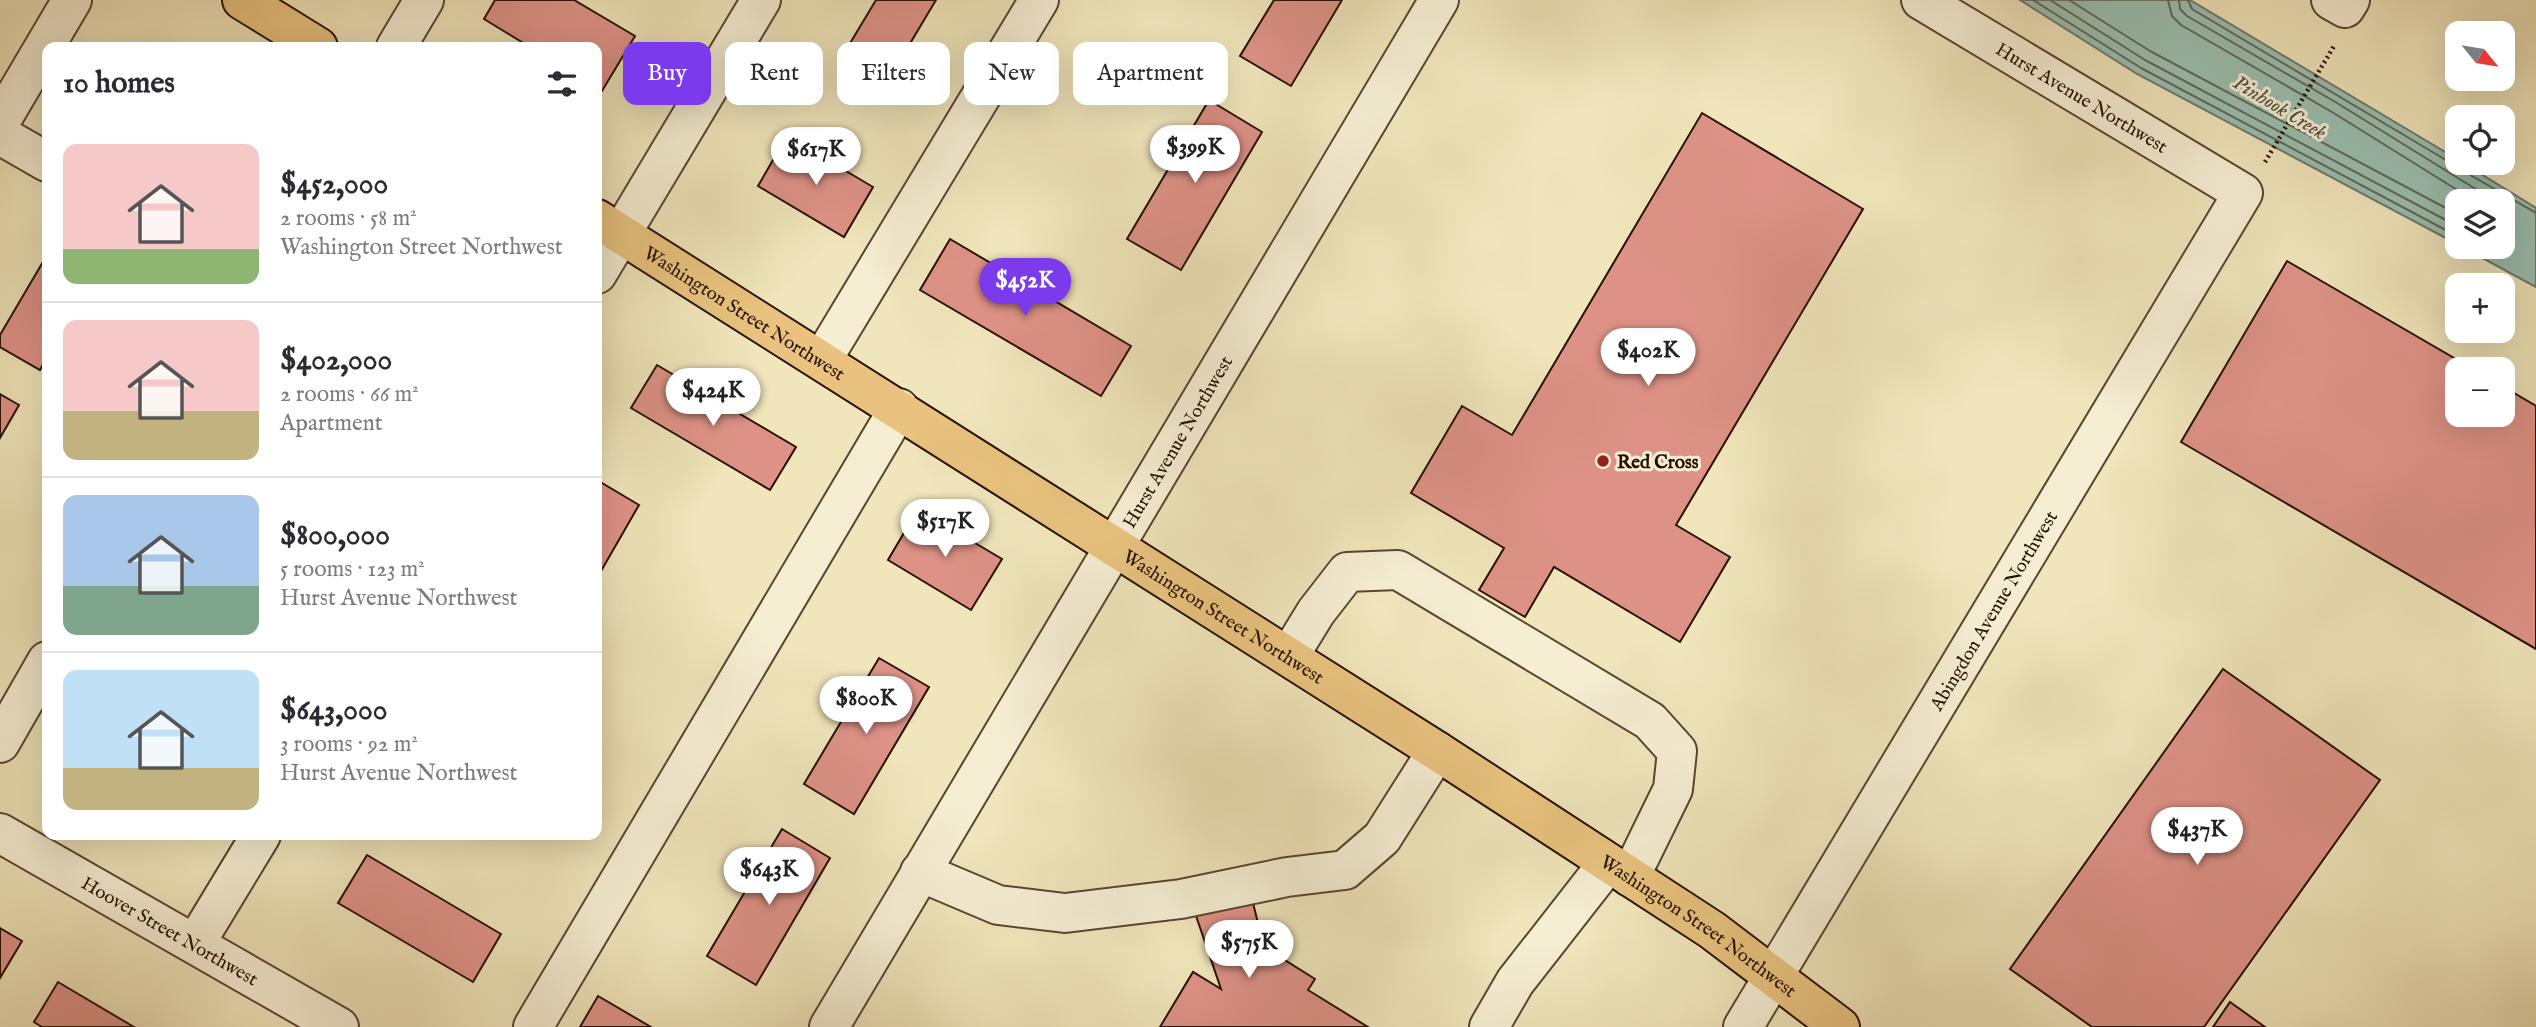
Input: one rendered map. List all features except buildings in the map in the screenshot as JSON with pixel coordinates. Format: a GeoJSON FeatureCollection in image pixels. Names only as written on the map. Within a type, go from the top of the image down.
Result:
{"type":"FeatureCollection","features":[{"type":"Feature","properties":{"kind":"main road"},"geometry":{"type":"LineString","coordinates":[[242,0],[310,42]]}},
{"type":"Feature","properties":{"kind":"main road","name":"Washington Street Northwest"},"geometry":{"type":"LineString","coordinates":[[609,227],[899,408],[1437,751],[1712,930],[1840,1027]]}},
{"type":"Feature","properties":{"kind":"street"},"geometry":{"type":"LineString","coordinates":[[47,42],[72,0]]}},
{"type":"Feature","properties":{"kind":"street"},"geometry":{"type":"LineString","coordinates":[[399,42],[424,0]]}},
{"type":"Feature","properties":{"kind":"street"},"geometry":{"type":"LineString","coordinates":[[602,254],[609,227],[761,0]]}},
{"type":"Feature","properties":{"kind":"street"},"geometry":{"type":"LineString","coordinates":[[822,360],[1039,0]]}},
{"type":"Feature","properties":{"kind":"street","name":"Hurst Avenue Northwest"},"geometry":{"type":"LineString","coordinates":[[829,1027],[1439,0]]}},
{"type":"Feature","properties":{"kind":"street","name":"Hurst Avenue Northwest"},"geometry":{"type":"LineString","coordinates":[[1921,0],[2253,180]]}},
{"type":"Feature","properties":{"kind":"street"},"geometry":{"type":"LineString","coordinates":[[0,122],[42,51]]}},
{"type":"Feature","properties":{"kind":"street"},"geometry":{"type":"LineString","coordinates":[[0,135],[42,159]]}},
{"type":"Feature","properties":{"kind":"street","name":"Abingdon Avenue Northwest"},"geometry":{"type":"LineString","coordinates":[[1744,1027],[2253,180]]}},
{"type":"Feature","properties":{"kind":"street"},"geometry":{"type":"LineString","coordinates":[[533,1027],[899,408]]}},
{"type":"Feature","properties":{"kind":"street"},"geometry":{"type":"LineString","coordinates":[[1289,656],[1316,612],[1347,572],[1398,570],[1650,721],[1677,751],[1673,789],[1619,870],[1515,982],[1489,1027]]}},
{"type":"Feature","properties":{"kind":"street"},"geometry":{"type":"LineString","coordinates":[[0,743],[42,670]]}},
{"type":"Feature","properties":{"kind":"street"},"geometry":{"type":"LineString","coordinates":[[920,872],[998,905],[1065,913],[1181,899],[1287,877],[1345,870],[1382,838],[1437,751]]}},
{"type":"Feature","properties":{"kind":"street","name":"Hoover Street Northwest"},"geometry":{"type":"LineString","coordinates":[[0,833],[339,1027]]}},
{"type":"Feature","properties":{"kind":"street"},"geometry":{"type":"LineString","coordinates":[[195,944],[258,840]]}},
{"type":"Feature","properties":{"kind":"path"},"geometry":{"type":"LineString","coordinates":[[2253,180],[2324,65]]}},
{"type":"Feature","properties":{"kind":"water","name":"Pinhook Creek"},"geometry":{"type":"Polygon","coordinates":[[[2020,0],[2190,0],[2445,152],[2445,175],[2482,175],[2505,189],[2445,189],[2445,238],[2137,74],[2020,0]]]}},
{"type":"Feature","properties":{"kind":"water"},"geometry":{"type":"Polygon","coordinates":[[[2515,195],[2536,208],[2536,287],[2515,276],[2515,273],[2484,259],[2515,259],[2515,195]]]}},
{"type":"Feature","properties":{"kind":"place","name":"Red Cross"},"geometry":{"type":"Point","coordinates":[1603,461]}}]}
